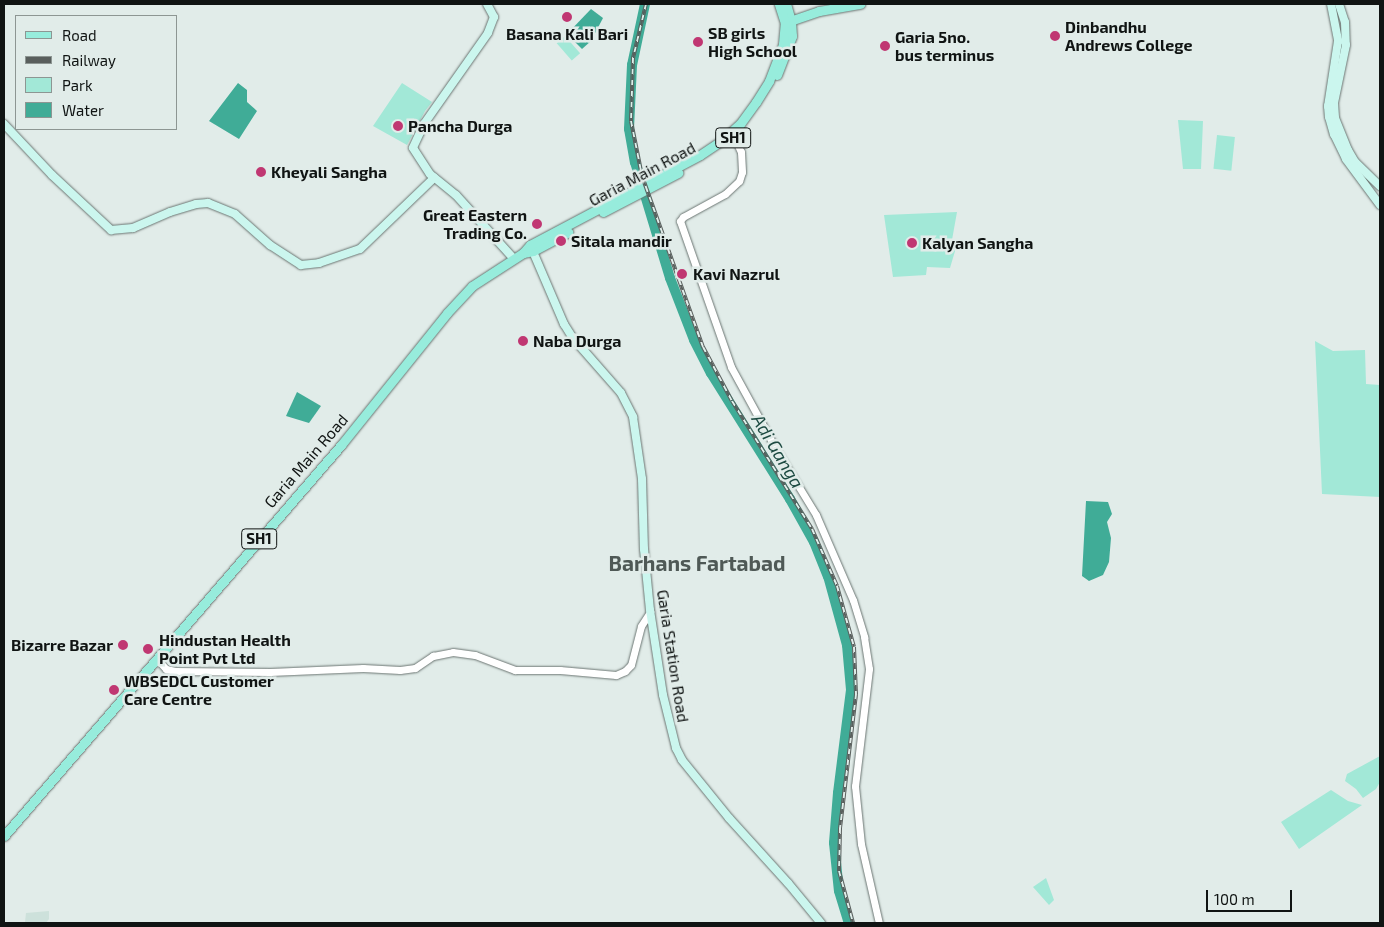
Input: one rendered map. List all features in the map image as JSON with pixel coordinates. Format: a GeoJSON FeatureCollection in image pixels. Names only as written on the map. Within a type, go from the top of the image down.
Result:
{"type":"FeatureCollection","features":[{"type":"Feature","properties":{"kind":"main road"},"geometry":{"type":"LineString","coordinates":[[487,4],[494,17],[488,33],[424,124],[416,137],[414,152],[434,178],[456,196],[514,259]]}},
{"type":"Feature","properties":{"kind":"main road"},"geometry":{"type":"LineString","coordinates":[[779,4],[788,22]]}},
{"type":"Feature","properties":{"kind":"main road"},"geometry":{"type":"LineString","coordinates":[[786,4],[788,22]]}},
{"type":"Feature","properties":{"kind":"main road"},"geometry":{"type":"LineString","coordinates":[[788,22],[819,11],[860,4]]}},
{"type":"Feature","properties":{"kind":"main road"},"geometry":{"type":"LineString","coordinates":[[1331,4],[1338,41],[1328,106],[1334,134],[1346,159],[1380,205]]}},
{"type":"Feature","properties":{"kind":"main road"},"geometry":{"type":"LineString","coordinates":[[1339,4],[1345,22],[1346,44],[1334,103],[1336,118],[1348,150],[1356,162],[1380,186]]}},
{"type":"Feature","properties":{"kind":"main road","name":"Garia Main Road"},"geometry":{"type":"LineString","coordinates":[[4,836],[340,445],[456,302],[472,286],[514,259],[663,177],[734,134],[776,71],[788,22]]}},
{"type":"Feature","properties":{"kind":"main road"},"geometry":{"type":"LineString","coordinates":[[4,124],[52,175],[111,230],[133,228],[170,212],[208,203],[235,214],[270,245],[301,265],[318,263],[360,250],[434,178]]}},
{"type":"Feature","properties":{"kind":"main road","name":"Garia Station Road"},"geometry":{"type":"LineString","coordinates":[[529,250],[572,337],[621,393],[633,417],[642,480],[643,541],[650,612],[668,720],[679,755],[728,818],[788,883],[821,923]]}},
{"type":"Feature","properties":{"kind":"street"},"geometry":{"type":"LineString","coordinates":[[734,134],[741,152],[742,172],[739,181],[725,194],[683,217],[680,221],[731,367],[777,452],[816,515],[853,600],[864,637],[869,669],[855,786],[861,844],[879,923]]}},
{"type":"Feature","properties":{"kind":"street"},"geometry":{"type":"LineString","coordinates":[[158,659],[166,670],[175,671],[270,672],[363,668],[400,670],[415,668],[433,656],[454,652],[475,655],[515,670],[577,671],[616,675],[625,672],[631,665],[641,626],[650,612]]}},
{"type":"Feature","properties":{"kind":"shaded area"},"geometry":{"type":"Polygon","coordinates":[[[49,911],[49,919],[46,923],[25,922],[26,913],[49,911]]]}},
{"type":"Feature","properties":{"kind":"green space"},"geometry":{"type":"Polygon","coordinates":[[[565,36],[580,53],[572,61],[557,43],[565,36]]]}},
{"type":"Feature","properties":{"kind":"green space"},"geometry":{"type":"Polygon","coordinates":[[[402,83],[432,102],[425,111],[407,145],[373,126],[402,83]]]}},
{"type":"Feature","properties":{"kind":"green space"},"geometry":{"type":"Polygon","coordinates":[[[1178,120],[1203,121],[1201,169],[1183,169],[1178,120]]]}},
{"type":"Feature","properties":{"kind":"green space"},"geometry":{"type":"Polygon","coordinates":[[[1217,135],[1235,137],[1231,171],[1213,169],[1217,135]]]}},
{"type":"Feature","properties":{"kind":"green space"},"geometry":{"type":"Polygon","coordinates":[[[957,212],[952,240],[958,241],[950,268],[927,267],[926,275],[893,277],[884,215],[957,212]]]}},
{"type":"Feature","properties":{"kind":"green space"},"geometry":{"type":"Polygon","coordinates":[[[1315,341],[1333,351],[1365,350],[1366,384],[1380,385],[1380,497],[1322,494],[1315,341]]]}},
{"type":"Feature","properties":{"kind":"green space"},"geometry":{"type":"Polygon","coordinates":[[[1380,756],[1380,782],[1376,789],[1363,798],[1356,789],[1345,781],[1347,774],[1380,756]]]}},
{"type":"Feature","properties":{"kind":"green space"},"geometry":{"type":"Polygon","coordinates":[[[1331,790],[1348,801],[1362,805],[1299,849],[1281,822],[1331,790]]]}},
{"type":"Feature","properties":{"kind":"green space"},"geometry":{"type":"Polygon","coordinates":[[[1046,878],[1054,900],[1049,905],[1033,887],[1046,878]]]}},
{"type":"Feature","properties":{"kind":"water"},"geometry":{"type":"Polygon","coordinates":[[[591,9],[603,18],[591,41],[582,49],[567,34],[591,9]]]}},
{"type":"Feature","properties":{"kind":"water"},"geometry":{"type":"Polygon","coordinates":[[[238,83],[247,90],[247,102],[257,111],[239,139],[209,121],[238,83]]]}},
{"type":"Feature","properties":{"kind":"water"},"geometry":{"type":"Polygon","coordinates":[[[297,392],[321,406],[309,423],[286,416],[297,392]]]}},
{"type":"Feature","properties":{"kind":"water"},"geometry":{"type":"Polygon","coordinates":[[[1086,501],[1108,502],[1112,514],[1107,522],[1111,538],[1109,562],[1103,575],[1089,581],[1082,576],[1086,501]]]}},
{"type":"Feature","properties":{"kind":"waterway","name":"Adi Ganga"},"geometry":{"type":"LineString","coordinates":[[645,4],[632,65],[629,129],[635,162],[670,278],[694,340],[711,373],[790,499],[814,542],[828,576],[847,645],[851,690],[838,793],[834,843],[839,891],[849,923]]}},
{"type":"Feature","properties":{"kind":"railway"},"geometry":{"type":"LineString","coordinates":[[646,4],[633,58],[631,121],[642,176],[703,347],[732,401],[812,529],[837,586],[854,647],[856,694],[840,828],[839,871],[853,923]]}},
{"type":"Feature","properties":{"kind":"place","name":"Basana Kali Bari"},"geometry":{"type":"Point","coordinates":[567,17]}},
{"type":"Feature","properties":{"kind":"place","name":"Dinbandhu Andrews College"},"geometry":{"type":"Point","coordinates":[1055,36]}},
{"type":"Feature","properties":{"kind":"place","name":"SB girls High School"},"geometry":{"type":"Point","coordinates":[698,42]}},
{"type":"Feature","properties":{"kind":"place","name":"Garia 5no. bus terminus"},"geometry":{"type":"Point","coordinates":[885,46]}},
{"type":"Feature","properties":{"kind":"place","name":"Pancha Durga"},"geometry":{"type":"Point","coordinates":[398,126]}},
{"type":"Feature","properties":{"kind":"place","name":"Kheyali Sangha"},"geometry":{"type":"Point","coordinates":[261,172]}},
{"type":"Feature","properties":{"kind":"place","name":"Great Eastern Trading Co."},"geometry":{"type":"Point","coordinates":[537,224]}},
{"type":"Feature","properties":{"kind":"place","name":"Sitala mandir"},"geometry":{"type":"Point","coordinates":[561,241]}},
{"type":"Feature","properties":{"kind":"place","name":"Kalyan Sangha"},"geometry":{"type":"Point","coordinates":[912,243]}},
{"type":"Feature","properties":{"kind":"place","name":"Kavi Nazrul"},"geometry":{"type":"Point","coordinates":[682,274]}},
{"type":"Feature","properties":{"kind":"place","name":"Naba Durga"},"geometry":{"type":"Point","coordinates":[523,341]}},
{"type":"Feature","properties":{"kind":"place","name":"Bizarre Bazar"},"geometry":{"type":"Point","coordinates":[123,645]}},
{"type":"Feature","properties":{"kind":"place","name":"Hindustan Health Point Pvt Ltd"},"geometry":{"type":"Point","coordinates":[148,649]}},
{"type":"Feature","properties":{"kind":"place","name":"WBSEDCL Customer Care Centre"},"geometry":{"type":"Point","coordinates":[114,690]}},
{"type":"Feature","properties":{"kind":"district","name":"Barhans Fartabad"},"geometry":{"type":"Point","coordinates":[697,563]}}]}
